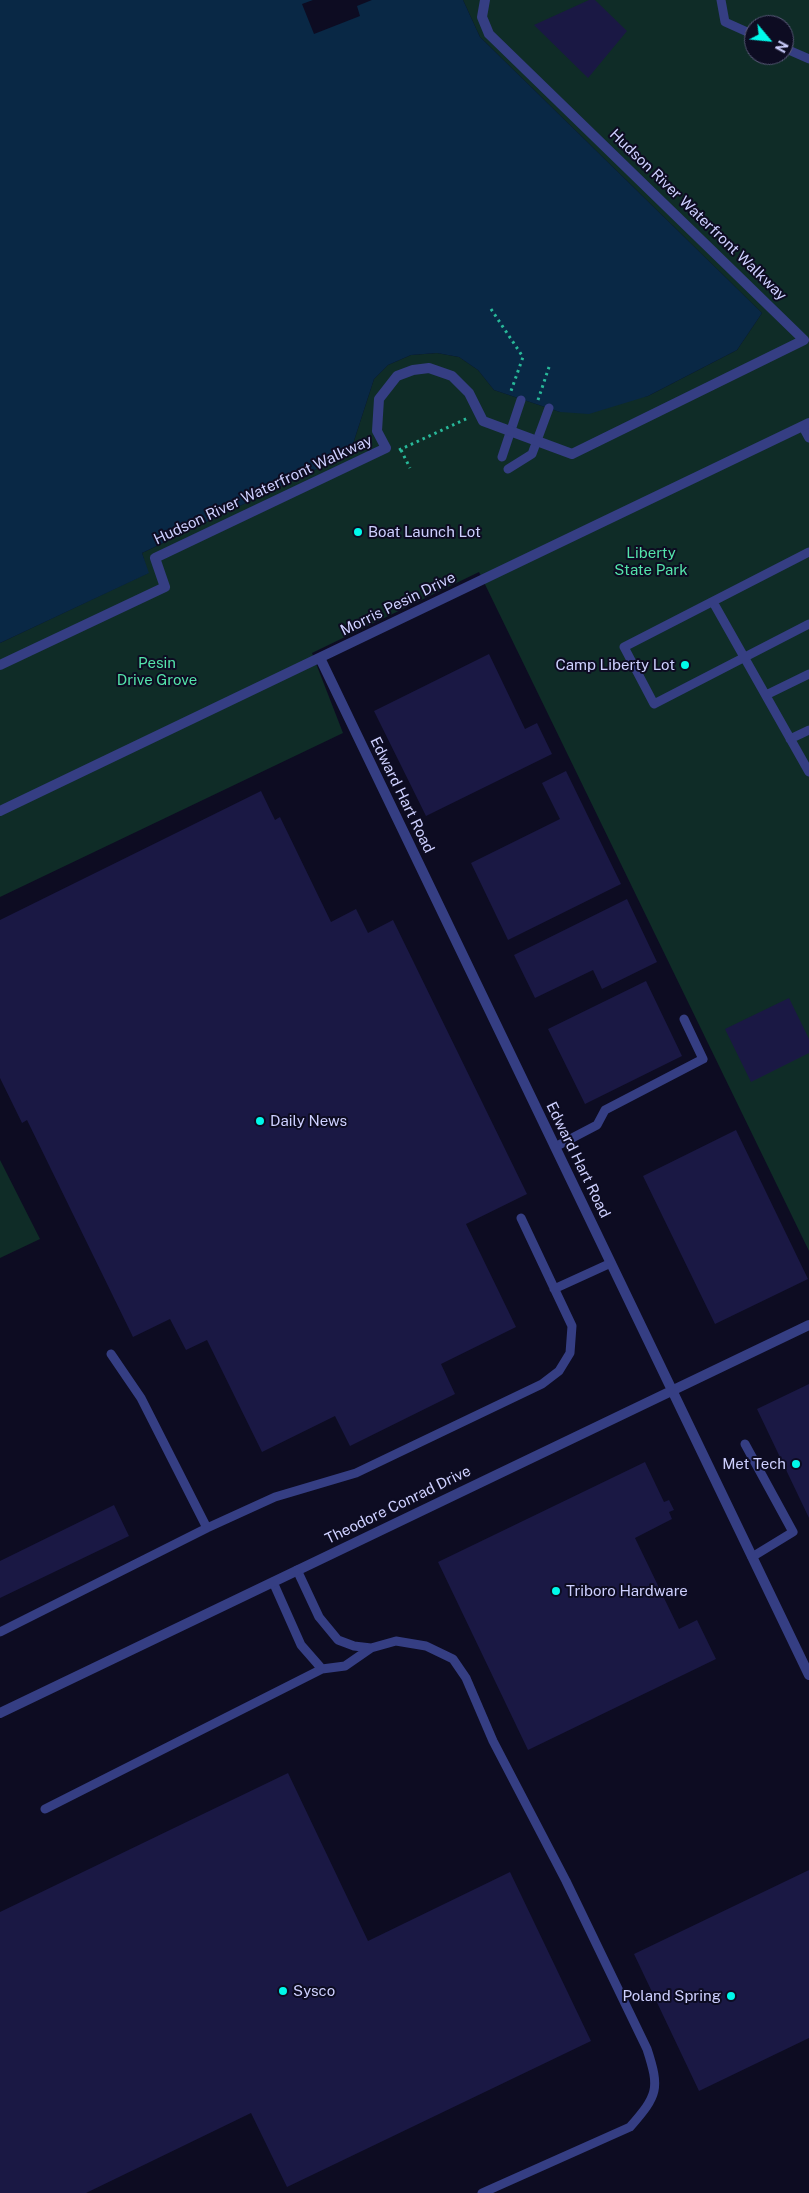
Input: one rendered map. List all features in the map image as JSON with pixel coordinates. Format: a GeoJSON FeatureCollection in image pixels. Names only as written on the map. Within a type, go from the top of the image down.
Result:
{"type":"FeatureCollection","features":[{"type":"Feature","properties":{"kind":"street","name":"Hudson River Waterfront Walkway"},"geometry":{"type":"LineString","coordinates":[[0,665],[165,587],[154,558],[386,448],[377,431],[379,399],[397,376],[429,368],[452,376],[469,392],[483,421],[572,454],[804,340],[489,34],[482,17],[485,0]]}},
{"type":"Feature","properties":{"kind":"street","name":"Morris Pesin Drive"},"geometry":{"type":"LineString","coordinates":[[0,812],[806,425]]}},
{"type":"Feature","properties":{"kind":"street","name":"Edward Hart Road"},"geometry":{"type":"LineString","coordinates":[[320,658],[809,1675]]}},
{"type":"Feature","properties":{"kind":"street","name":"Theodore Conrad Drive"},"geometry":{"type":"LineString","coordinates":[[0,1714],[809,1324]]}},
{"type":"Feature","properties":{"kind":"lane"},"geometry":{"type":"LineString","coordinates":[[721,0],[725,22],[744,30]]}},
{"type":"Feature","properties":{"kind":"lane"},"geometry":{"type":"LineString","coordinates":[[794,52],[809,59]]}},
{"type":"Feature","properties":{"kind":"lane"},"geometry":{"type":"LineString","coordinates":[[502,457],[521,400]]}},
{"type":"Feature","properties":{"kind":"lane"},"geometry":{"type":"LineString","coordinates":[[508,469],[532,454],[549,408]]}},
{"type":"Feature","properties":{"kind":"lane"},"geometry":{"type":"LineString","coordinates":[[806,425],[809,438]]}},
{"type":"Feature","properties":{"kind":"lane"},"geometry":{"type":"LineString","coordinates":[[809,552],[624,647],[654,704],[809,624]]}},
{"type":"Feature","properties":{"kind":"lane"},"geometry":{"type":"LineString","coordinates":[[713,602],[809,772]]}},
{"type":"Feature","properties":{"kind":"lane"},"geometry":{"type":"LineString","coordinates":[[766,695],[809,674]]}},
{"type":"Feature","properties":{"kind":"lane"},"geometry":{"type":"LineString","coordinates":[[790,739],[809,730]]}},
{"type":"Feature","properties":{"kind":"lane"},"geometry":{"type":"LineString","coordinates":[[555,1147],[597,1125],[605,1110],[703,1059],[684,1019]]}},
{"type":"Feature","properties":{"kind":"lane"},"geometry":{"type":"LineString","coordinates":[[0,1632],[207,1528],[274,1497],[356,1473],[542,1384],[559,1371],[570,1353],[572,1326],[521,1218]]}},
{"type":"Feature","properties":{"kind":"lane"},"geometry":{"type":"LineString","coordinates":[[554,1289],[611,1263]]}},
{"type":"Feature","properties":{"kind":"lane"},"geometry":{"type":"LineString","coordinates":[[111,1354],[140,1398],[207,1528]]}},
{"type":"Feature","properties":{"kind":"lane"},"geometry":{"type":"LineString","coordinates":[[745,1444],[793,1532],[752,1556]]}},
{"type":"Feature","properties":{"kind":"lane"},"geometry":{"type":"LineString","coordinates":[[297,1570],[319,1617],[338,1640],[354,1646],[371,1648]]}},
{"type":"Feature","properties":{"kind":"lane"},"geometry":{"type":"LineString","coordinates":[[273,1582],[302,1645],[322,1668]]}},
{"type":"Feature","properties":{"kind":"lane"},"geometry":{"type":"LineString","coordinates":[[45,1809],[322,1668],[345,1666],[371,1648],[396,1641],[426,1646],[453,1659],[466,1678],[493,1741],[566,1881],[638,2032],[656,2076],[656,2091],[645,2110],[630,2127],[482,2193]]}},
{"type":"Feature","properties":{"kind":"path"},"geometry":{"type":"LineString","coordinates":[[490,308],[523,357],[511,392]]}},
{"type":"Feature","properties":{"kind":"path"},"geometry":{"type":"LineString","coordinates":[[386,448],[401,450],[479,412]]}},
{"type":"Feature","properties":{"kind":"path"},"geometry":{"type":"LineString","coordinates":[[401,450],[410,468]]}},
{"type":"Feature","properties":{"kind":"green space","name":"Liberty State Park"},"geometry":{"type":"Polygon","coordinates":[[[463,0],[809,0],[809,1251],[479,572],[312,653],[343,733],[0,897],[0,643],[148,573],[142,553],[350,453],[374,379],[388,365],[411,355],[437,353],[459,357],[478,370],[494,390],[560,412],[648,396],[737,350],[762,313],[480,37],[463,0]]]}},
{"type":"Feature","properties":{"kind":"green space"},"geometry":{"type":"Polygon","coordinates":[[[0,1160],[40,1239],[0,1258],[0,1160]]]}},
{"type":"Feature","properties":{"kind":"water"},"geometry":{"type":"Polygon","coordinates":[[[0,0],[463,0],[480,37],[762,313],[737,350],[648,396],[589,414],[560,412],[494,390],[478,370],[459,357],[437,353],[411,355],[388,365],[374,379],[350,453],[142,553],[149,573],[0,643],[0,0]]]}},
{"type":"Feature","properties":{"kind":"pier"},"geometry":{"type":"Polygon","coordinates":[[[313,0],[372,0],[357,6],[360,16],[314,34],[302,4],[313,0]]]}},
{"type":"Feature","properties":{"kind":"building"},"geometry":{"type":"Polygon","coordinates":[[[589,0],[595,0],[627,31],[588,78],[534,25],[589,0]]]}},
{"type":"Feature","properties":{"kind":"building"},"geometry":{"type":"Polygon","coordinates":[[[489,654],[525,729],[537,723],[552,754],[426,816],[374,711],[489,654]]]}},
{"type":"Feature","properties":{"kind":"building"},"geometry":{"type":"Polygon","coordinates":[[[566,771],[621,884],[508,940],[471,863],[560,819],[542,783],[566,771]]]}},
{"type":"Feature","properties":{"kind":"building","name":"Daily News"},"geometry":{"type":"Polygon","coordinates":[[[261,791],[275,820],[280,817],[331,922],[356,909],[368,933],[393,920],[527,1194],[466,1224],[516,1327],[441,1364],[455,1394],[350,1446],[335,1416],[262,1452],[207,1340],[186,1350],[170,1319],[133,1337],[27,1120],[22,1123],[0,1078],[0,920],[261,791]]]}},
{"type":"Feature","properties":{"kind":"building"},"geometry":{"type":"Polygon","coordinates":[[[627,899],[657,962],[602,989],[593,970],[535,998],[514,955],[627,899]]]}},
{"type":"Feature","properties":{"kind":"building"},"geometry":{"type":"Polygon","coordinates":[[[646,981],[682,1056],[585,1104],[548,1029],[646,981]]]}},
{"type":"Feature","properties":{"kind":"building"},"geometry":{"type":"Polygon","coordinates":[[[789,998],[809,1039],[809,1053],[751,1082],[725,1029],[789,998]]]}},
{"type":"Feature","properties":{"kind":"building"},"geometry":{"type":"Polygon","coordinates":[[[736,1130],[808,1279],[715,1324],[643,1176],[736,1130]]]}},
{"type":"Feature","properties":{"kind":"building","name":"Met Tech"},"geometry":{"type":"Polygon","coordinates":[[[809,1384],[809,1518],[757,1409],[809,1384]]]}},
{"type":"Feature","properties":{"kind":"building","name":"Triboro Hardware"},"geometry":{"type":"Polygon","coordinates":[[[645,1462],[664,1502],[669,1500],[674,1510],[669,1512],[672,1519],[635,1538],[679,1629],[697,1620],[716,1659],[528,1750],[438,1562],[645,1462]]]}},
{"type":"Feature","properties":{"kind":"building"},"geometry":{"type":"Polygon","coordinates":[[[114,1505],[129,1536],[0,1598],[0,1561],[114,1505]]]}},
{"type":"Feature","properties":{"kind":"building","name":"Sysco"},"geometry":{"type":"Polygon","coordinates":[[[288,1773],[368,1941],[510,1872],[591,2041],[287,2187],[251,2113],[86,2193],[0,2193],[0,1912],[288,1773]]]}},
{"type":"Feature","properties":{"kind":"building","name":"Poland Spring"},"geometry":{"type":"Polygon","coordinates":[[[809,1870],[809,2038],[699,2091],[634,1954],[809,1870]]]}},
{"type":"Feature","properties":{"kind":"place","name":"Boat Launch Lot"},"geometry":{"type":"Point","coordinates":[358,532]}},
{"type":"Feature","properties":{"kind":"place","name":"Camp Liberty Lot"},"geometry":{"type":"Point","coordinates":[685,665]}},
{"type":"Feature","properties":{"kind":"place","name":"Daily News"},"geometry":{"type":"Point","coordinates":[260,1121]}},
{"type":"Feature","properties":{"kind":"place","name":"Met Tech"},"geometry":{"type":"Point","coordinates":[796,1464]}},
{"type":"Feature","properties":{"kind":"place","name":"Triboro Hardware"},"geometry":{"type":"Point","coordinates":[556,1591]}},
{"type":"Feature","properties":{"kind":"place","name":"Sysco"},"geometry":{"type":"Point","coordinates":[283,1991]}},
{"type":"Feature","properties":{"kind":"place","name":"Poland Spring"},"geometry":{"type":"Point","coordinates":[731,1996]}},
{"type":"Feature","properties":{"kind":"park label","name":"Pesin Drive Grove"},"geometry":{"type":"Point","coordinates":[157,672]}}]}
